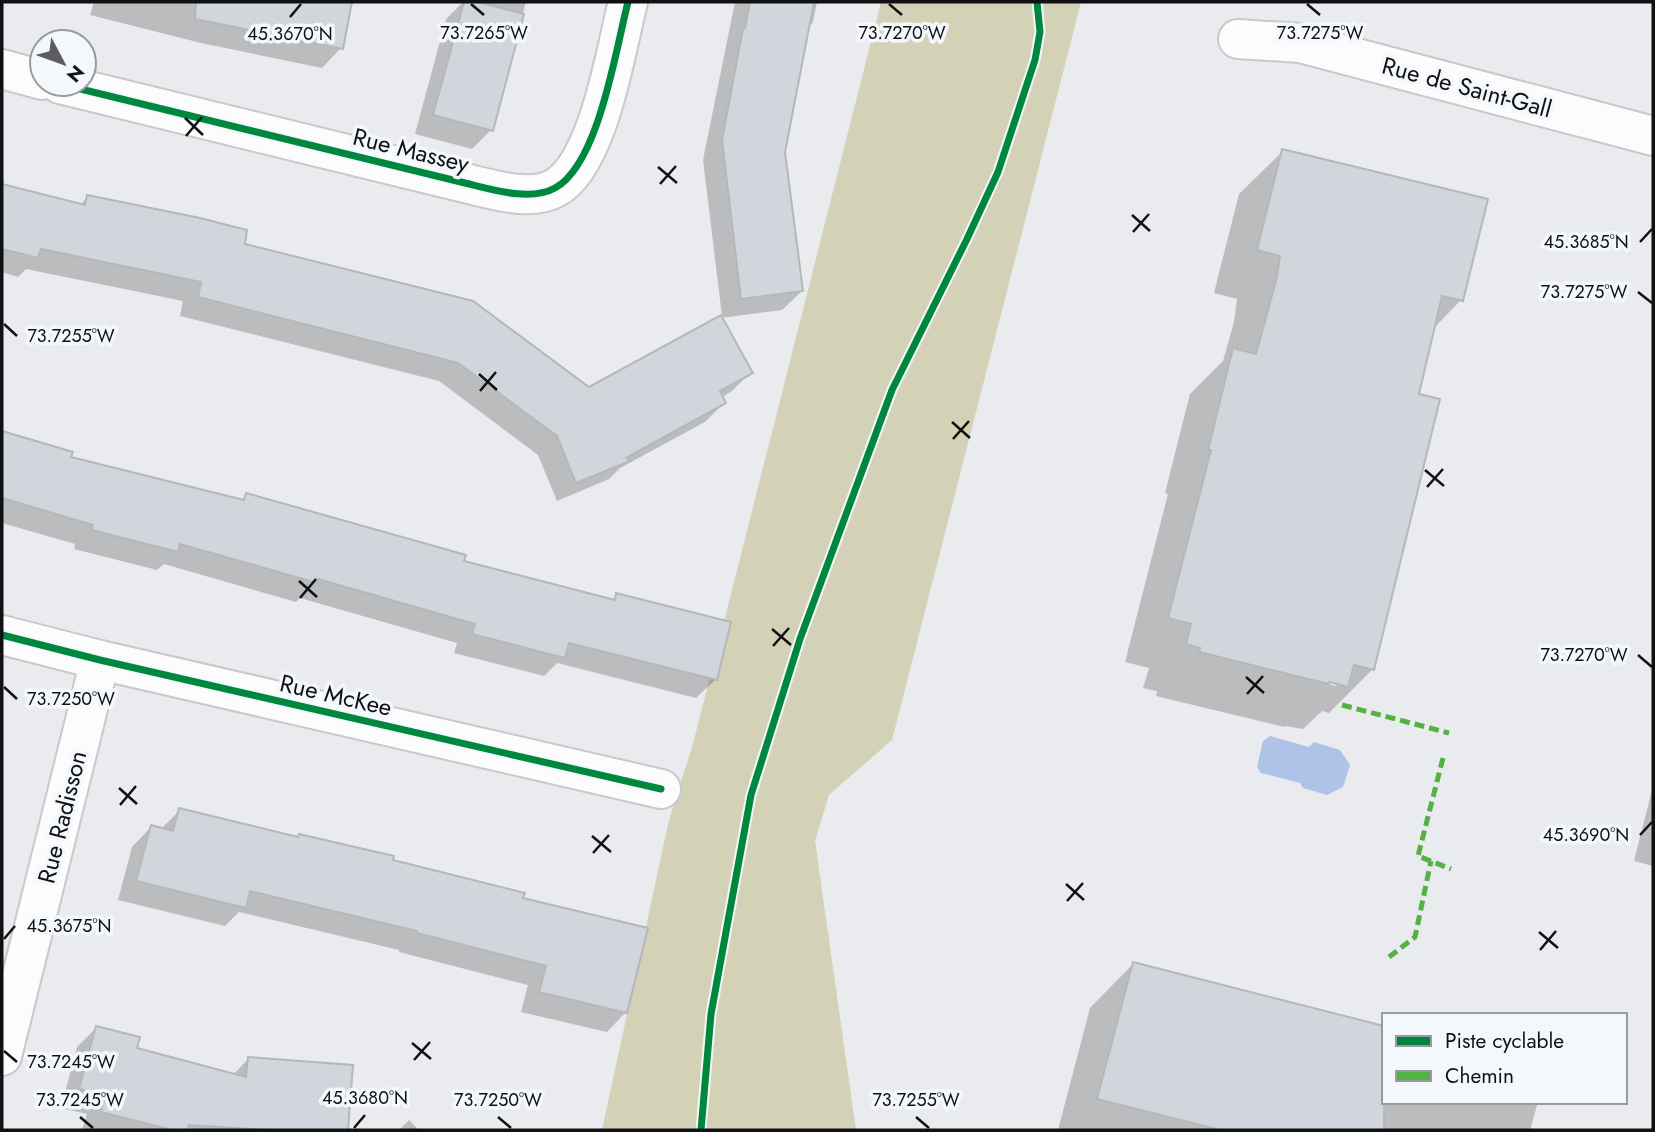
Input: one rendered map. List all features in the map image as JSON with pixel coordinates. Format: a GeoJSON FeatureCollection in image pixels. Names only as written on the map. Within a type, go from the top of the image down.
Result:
{"type":"FeatureCollection","features":[{"type":"Feature","properties":{"kind":"street","name":"Rue Massey"},"geometry":{"type":"LineString","coordinates":[[98,93],[465,183],[506,192],[533,194],[555,188],[568,176],[590,144],[628,2]]}},
{"type":"Feature","properties":{"kind":"street","name":"Rue de Saint-Gall"},"geometry":{"type":"LineString","coordinates":[[1238,39],[1300,43],[1653,136]]}},
{"type":"Feature","properties":{"kind":"street"},"geometry":{"type":"LineString","coordinates":[[2,69],[28,76]]}},
{"type":"Feature","properties":{"kind":"street","name":"Rue McKee"},"geometry":{"type":"LineString","coordinates":[[2,635],[661,789]]}},
{"type":"Feature","properties":{"kind":"street","name":"Rue Radisson"},"geometry":{"type":"LineString","coordinates":[[2,1056],[100,660]]}},
{"type":"Feature","properties":{"kind":"shaded area"},"geometry":{"type":"Polygon","coordinates":[[[881,2],[1081,2],[892,740],[829,795],[815,841],[856,1130],[602,1130],[669,820],[693,744],[881,2]]]}},
{"type":"Feature","properties":{"kind":"water"},"geometry":{"type":"Polygon","coordinates":[[[1270,736],[1309,747],[1314,742],[1340,750],[1350,765],[1343,787],[1327,795],[1303,788],[1300,783],[1261,773],[1257,767],[1263,741],[1270,736]]]}},
{"type":"Feature","properties":{"kind":"building"},"geometry":{"type":"Polygon","coordinates":[[[196,2],[352,2],[343,49],[195,19],[196,2]]]}},
{"type":"Feature","properties":{"kind":"building"},"geometry":{"type":"Polygon","coordinates":[[[464,2],[478,2],[524,14],[493,131],[433,115],[464,2]]]}},
{"type":"Feature","properties":{"kind":"building"},"geometry":{"type":"Polygon","coordinates":[[[750,2],[814,2],[785,152],[803,291],[741,299],[722,140],[750,2]]]}},
{"type":"Feature","properties":{"kind":"building"},"geometry":{"type":"Polygon","coordinates":[[[1282,149],[1488,199],[1463,301],[1442,296],[1419,394],[1440,399],[1374,670],[1354,665],[1348,687],[1199,652],[1200,648],[1186,644],[1191,624],[1168,618],[1211,450],[1208,450],[1233,348],[1256,354],[1277,277],[1280,256],[1257,250],[1282,149]]]}},
{"type":"Feature","properties":{"kind":"building"},"geometry":{"type":"Polygon","coordinates":[[[2,184],[85,205],[87,195],[200,218],[247,230],[245,244],[473,301],[589,387],[721,315],[753,373],[720,391],[726,403],[626,458],[630,461],[576,483],[557,436],[458,363],[198,297],[201,282],[41,249],[38,258],[2,249],[2,184]]]}},
{"type":"Feature","properties":{"kind":"building"},"geometry":{"type":"Polygon","coordinates":[[[2,431],[73,452],[71,457],[244,500],[246,493],[466,555],[464,561],[615,600],[616,593],[731,622],[717,680],[569,643],[565,658],[472,634],[475,624],[318,579],[317,583],[180,544],[178,552],[92,530],[93,525],[2,498],[2,431]]]}},
{"type":"Feature","properties":{"kind":"building"},"geometry":{"type":"Polygon","coordinates":[[[179,808],[298,837],[299,834],[394,856],[393,860],[525,893],[523,898],[648,928],[627,1013],[539,992],[546,966],[417,931],[250,891],[246,908],[136,881],[151,825],[173,831],[179,808]]]}},
{"type":"Feature","properties":{"kind":"building"},"geometry":{"type":"Polygon","coordinates":[[[1133,962],[1382,1025],[1384,1130],[1220,1130],[1097,1099],[1133,962]]]}},
{"type":"Feature","properties":{"kind":"building"},"geometry":{"type":"Polygon","coordinates":[[[96,1026],[140,1037],[137,1048],[246,1077],[248,1057],[353,1065],[348,1130],[268,1130],[189,1125],[187,1130],[172,1130],[101,1112],[105,1095],[79,1089],[96,1026]]]}},
{"type":"Feature","properties":{"kind":"marked path"},"geometry":{"type":"LineString","coordinates":[[1342,705],[1449,733]]}},
{"type":"Feature","properties":{"kind":"marked path"},"geometry":{"type":"LineString","coordinates":[[1443,758],[1418,856],[1451,869]]}},
{"type":"Feature","properties":{"kind":"marked path"},"geometry":{"type":"LineString","coordinates":[[1389,957],[1415,937],[1431,861]]}},
{"type":"Feature","properties":{"kind":"cycle path"},"geometry":{"type":"LineString","coordinates":[[98,93],[487,188],[534,194],[555,188],[570,175],[583,155],[604,103],[628,2]]}},
{"type":"Feature","properties":{"kind":"cycle path"},"geometry":{"type":"LineString","coordinates":[[701,1130],[711,1014],[751,795],[800,639],[892,390],[998,172],[1035,60],[1040,32],[1037,2]]}},
{"type":"Feature","properties":{"kind":"cycle path"},"geometry":{"type":"LineString","coordinates":[[2,635],[661,789]]}}]}
